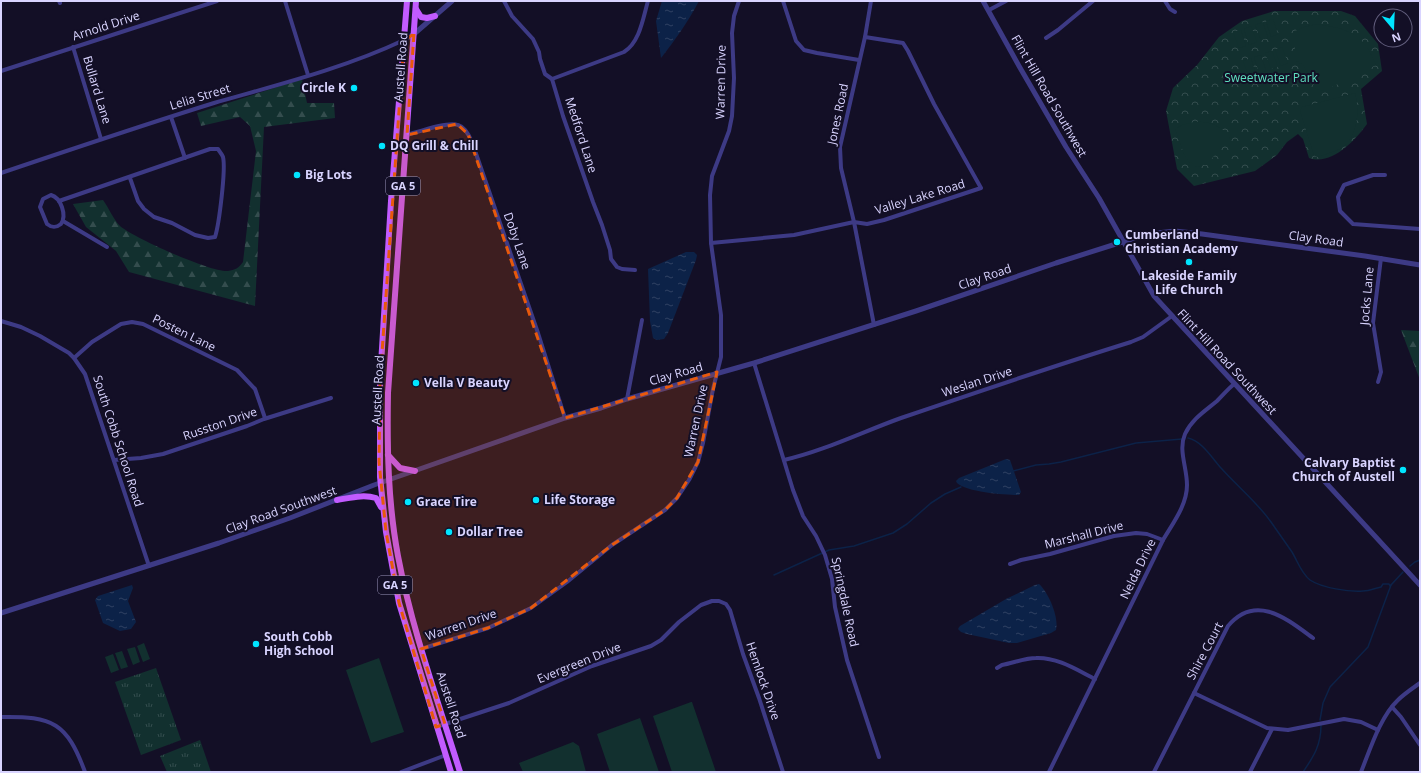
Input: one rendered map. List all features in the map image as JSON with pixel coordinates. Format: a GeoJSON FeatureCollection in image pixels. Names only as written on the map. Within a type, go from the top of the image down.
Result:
{"type":"FeatureCollection","features":[{"type":"Feature","properties":{"kind":"main road","name":"Austell Road"},"geometry":{"type":"LineString","coordinates":[[407,1],[391,201],[380,381],[380,482],[388,546],[399,603],[451,772]]}},
{"type":"Feature","properties":{"kind":"main road","name":"Austell Road"},"geometry":{"type":"LineString","coordinates":[[416,1],[388,393],[388,454],[392,515],[398,557],[412,619],[460,772]]}},
{"type":"Feature","properties":{"kind":"main road"},"geometry":{"type":"LineString","coordinates":[[416,9],[421,17],[427,18],[435,16]]}},
{"type":"Feature","properties":{"kind":"main road"},"geometry":{"type":"LineString","coordinates":[[388,454],[400,468],[415,471]]}},
{"type":"Feature","properties":{"kind":"main road"},"geometry":{"type":"LineString","coordinates":[[336,500],[370,496],[376,498],[383,510]]}},
{"type":"Feature","properties":{"kind":"street","name":"Arnold Drive"},"geometry":{"type":"LineString","coordinates":[[1,71],[217,1]]}},
{"type":"Feature","properties":{"kind":"street"},"geometry":{"type":"LineString","coordinates":[[284,1],[308,76]]}},
{"type":"Feature","properties":{"kind":"street"},"geometry":{"type":"LineString","coordinates":[[404,40],[414,34],[452,1]]}},
{"type":"Feature","properties":{"kind":"street","name":"Medford Lane"},"geometry":{"type":"LineString","coordinates":[[504,1],[512,16],[533,40],[539,52],[544,74],[552,79],[563,116],[610,250],[611,260],[617,267],[626,270],[635,270]]}},
{"type":"Feature","properties":{"kind":"street"},"geometry":{"type":"LineString","coordinates":[[552,79],[631,48],[636,39],[648,1]]}},
{"type":"Feature","properties":{"kind":"street","name":"Warren Drive"},"geometry":{"type":"LineString","coordinates":[[421,649],[488,628],[531,608],[567,582],[612,545],[665,510],[677,498],[689,480],[698,462],[721,357],[721,315],[711,243],[710,195],[712,176],[730,131],[734,78],[732,33],[734,16],[739,1]]}},
{"type":"Feature","properties":{"kind":"street"},"geometry":{"type":"LineString","coordinates":[[783,1],[796,41],[804,50],[859,60]]}},
{"type":"Feature","properties":{"kind":"street","name":"Jones Road"},"geometry":{"type":"LineString","coordinates":[[871,1],[854,91],[840,147],[841,168],[854,222],[874,325]]}},
{"type":"Feature","properties":{"kind":"street","name":"Flint Hill Road Southwest"},"geometry":{"type":"LineString","coordinates":[[983,1],[1043,108],[1124,242],[1149,288],[1172,316],[1234,384],[1420,585]]}},
{"type":"Feature","properties":{"kind":"street"},"geometry":{"type":"LineString","coordinates":[[988,10],[1006,1]]}},
{"type":"Feature","properties":{"kind":"street"},"geometry":{"type":"LineString","coordinates":[[1046,38],[1093,1]]}},
{"type":"Feature","properties":{"kind":"street"},"geometry":{"type":"LineString","coordinates":[[1165,1],[1170,9],[1175,12]]}},
{"type":"Feature","properties":{"kind":"street","name":"Valley Lake Road"},"geometry":{"type":"LineString","coordinates":[[711,243],[794,235],[854,222],[867,224],[884,220],[981,188],[934,104],[903,43],[865,37]]}},
{"type":"Feature","properties":{"kind":"street","name":"Lelia Street"},"geometry":{"type":"LineString","coordinates":[[1,174],[101,139],[308,76],[404,40]]}},
{"type":"Feature","properties":{"kind":"street","name":"Bullard Lane"},"geometry":{"type":"LineString","coordinates":[[73,47],[101,139]]}},
{"type":"Feature","properties":{"kind":"street"},"geometry":{"type":"LineString","coordinates":[[171,117],[185,158]]}},
{"type":"Feature","properties":{"kind":"street","name":"Doby Lane"},"geometry":{"type":"LineString","coordinates":[[407,135],[446,125],[457,124],[468,134],[506,238],[565,418]]}},
{"type":"Feature","properties":{"kind":"street"},"geometry":{"type":"LineString","coordinates":[[59,201],[130,178],[210,149],[218,149],[223,157],[223,183],[215,237],[208,238],[195,235],[179,226],[154,217],[144,209],[138,201],[130,178]]}},
{"type":"Feature","properties":{"kind":"street"},"geometry":{"type":"LineString","coordinates":[[1385,175],[1373,175],[1344,185],[1338,197],[1340,211],[1353,224],[1420,229]]}},
{"type":"Feature","properties":{"kind":"street"},"geometry":{"type":"LineString","coordinates":[[48,196],[54,196],[59,201],[64,216],[63,221],[56,227],[50,226],[45,222],[40,207],[43,199],[48,196]]}},
{"type":"Feature","properties":{"kind":"street"},"geometry":{"type":"LineString","coordinates":[[63,221],[107,247]]}},
{"type":"Feature","properties":{"kind":"street","name":"Clay Road"},"geometry":{"type":"LineString","coordinates":[[565,418],[717,372],[754,363],[874,325],[1056,263],[1157,233],[1175,231],[1244,239],[1381,258],[1420,265]]}},
{"type":"Feature","properties":{"kind":"street","name":"Jocks Lane"},"geometry":{"type":"LineString","coordinates":[[1378,382],[1381,372],[1373,324],[1381,258]]}},
{"type":"Feature","properties":{"kind":"street","name":"Weslan Drive"},"geometry":{"type":"LineString","coordinates":[[784,460],[968,395],[1130,342],[1143,337],[1172,316]]}},
{"type":"Feature","properties":{"kind":"street"},"geometry":{"type":"LineString","coordinates":[[627,399],[642,320]]}},
{"type":"Feature","properties":{"kind":"street","name":"South Cobb School Road"},"geometry":{"type":"LineString","coordinates":[[1,322],[22,327],[40,336],[74,358],[85,374],[149,566]]}},
{"type":"Feature","properties":{"kind":"street","name":"Posten Lane"},"geometry":{"type":"LineString","coordinates":[[74,358],[92,342],[121,324],[132,322],[143,324],[237,370],[255,389],[265,418]]}},
{"type":"Feature","properties":{"kind":"street","name":"Springdale Road"},"geometry":{"type":"LineString","coordinates":[[754,363],[793,490],[803,516],[816,536],[825,555],[832,579],[847,660],[879,758]]}},
{"type":"Feature","properties":{"kind":"street","name":"Nelda Drive"},"geometry":{"type":"LineString","coordinates":[[1050,772],[1163,540],[1179,515],[1187,486],[1182,457],[1182,443],[1185,434],[1195,420],[1234,384]]}},
{"type":"Feature","properties":{"kind":"street","name":"Russton Drive"},"geometry":{"type":"LineString","coordinates":[[114,460],[141,458],[163,454],[265,418],[331,398]]}},
{"type":"Feature","properties":{"kind":"street","name":"Clay Road Southwest"},"geometry":{"type":"LineString","coordinates":[[1,613],[219,543],[336,500],[380,482],[565,418]]}},
{"type":"Feature","properties":{"kind":"street","name":"Marshall Drive"},"geometry":{"type":"LineString","coordinates":[[1010,564],[1114,536],[1136,533],[1147,534],[1163,540]]}},
{"type":"Feature","properties":{"kind":"street","name":"Evergreen Drive"},"geometry":{"type":"LineString","coordinates":[[436,727],[509,703],[613,658],[651,646],[661,640],[679,622],[701,605],[712,601],[719,601]]}},
{"type":"Feature","properties":{"kind":"street","name":"Hemlock Drive"},"geometry":{"type":"LineString","coordinates":[[719,601],[726,604],[730,610],[743,654],[783,772]]}},
{"type":"Feature","properties":{"kind":"street","name":"Shire Court"},"geometry":{"type":"LineString","coordinates":[[1154,772],[1228,626],[1237,616],[1252,611],[1265,610],[1273,612],[1292,622],[1313,638]]}},
{"type":"Feature","properties":{"kind":"street"},"geometry":{"type":"LineString","coordinates":[[997,668],[1036,658],[1048,659],[1061,662],[1095,679]]}},
{"type":"Feature","properties":{"kind":"street"},"geometry":{"type":"LineString","coordinates":[[1361,772],[1378,730],[1392,707],[1397,700],[1420,683]]}},
{"type":"Feature","properties":{"kind":"street"},"geometry":{"type":"LineString","coordinates":[[1194,693],[1260,726],[1272,729],[1297,729],[1344,719],[1361,722],[1378,730]]}},
{"type":"Feature","properties":{"kind":"street"},"geometry":{"type":"LineString","coordinates":[[1392,707],[1401,717],[1420,745]]}},
{"type":"Feature","properties":{"kind":"street"},"geometry":{"type":"LineString","coordinates":[[1,717],[27,717],[42,720],[58,726],[72,741],[79,754],[85,772]]}},
{"type":"Feature","properties":{"kind":"street"},"geometry":{"type":"LineString","coordinates":[[1250,772],[1272,729]]}},
{"type":"Feature","properties":{"kind":"street"},"geometry":{"type":"LineString","coordinates":[[401,772],[446,754]]}},
{"type":"Feature","properties":{"kind":"highlighted area"},"geometry":{"type":"Polygon","coordinates":[[[414,34],[407,135],[457,124],[468,134],[565,418],[717,372],[698,462],[677,498],[665,510],[612,545],[531,608],[488,628],[421,649],[445,724],[436,727],[399,603],[386,532],[379,462],[380,381],[404,40],[414,34]]]}},
{"type":"Feature","properties":{"kind":"green space","name":"Sweetwater Park"},"geometry":{"type":"Polygon","coordinates":[[[1274,11],[1341,11],[1355,16],[1373,38],[1373,48],[1379,48],[1382,71],[1361,89],[1367,124],[1356,138],[1342,150],[1326,158],[1317,160],[1309,158],[1303,139],[1298,134],[1287,142],[1277,155],[1255,171],[1194,186],[1177,169],[1166,111],[1173,88],[1197,65],[1219,37],[1242,21],[1274,11]]]}},
{"type":"Feature","properties":{"kind":"green space"},"geometry":{"type":"Polygon","coordinates":[[[1273,19],[1278,34],[1271,37],[1266,21],[1273,19]]]}},
{"type":"Feature","properties":{"kind":"green space"},"geometry":{"type":"Polygon","coordinates":[[[1263,22],[1268,38],[1261,40],[1255,25],[1263,22]]]}},
{"type":"Feature","properties":{"kind":"green space"},"geometry":{"type":"Polygon","coordinates":[[[1317,24],[1338,28],[1354,34],[1366,46],[1376,65],[1324,91],[1316,89],[1303,65],[1295,60],[1295,31],[1317,24]]]}},
{"type":"Feature","properties":{"kind":"green space"},"geometry":{"type":"Polygon","coordinates":[[[1251,26],[1257,42],[1249,45],[1244,29],[1251,26]]]}},
{"type":"Feature","properties":{"kind":"green space"},"geometry":{"type":"Polygon","coordinates":[[[1241,30],[1246,46],[1239,48],[1233,32],[1241,30]]]}},
{"type":"Feature","properties":{"kind":"green space"},"geometry":{"type":"Polygon","coordinates":[[[1282,47],[1288,63],[1281,66],[1275,50],[1282,47]]]}},
{"type":"Feature","properties":{"kind":"green space"},"geometry":{"type":"Polygon","coordinates":[[[1272,51],[1278,67],[1271,69],[1265,53],[1272,51]]]}},
{"type":"Feature","properties":{"kind":"green space"},"geometry":{"type":"Polygon","coordinates":[[[1261,55],[1266,71],[1259,73],[1254,57],[1261,55]]]}},
{"type":"Feature","properties":{"kind":"green space"},"geometry":{"type":"Polygon","coordinates":[[[1251,58],[1256,74],[1249,77],[1243,61],[1251,58]]]}},
{"type":"Feature","properties":{"kind":"green space"},"geometry":{"type":"Polygon","coordinates":[[[302,79],[307,103],[334,103],[335,118],[264,127],[255,306],[129,272],[116,251],[86,227],[73,204],[103,200],[120,226],[155,246],[190,261],[219,270],[228,271],[238,267],[243,262],[256,151],[250,126],[240,117],[201,126],[197,113],[302,79]]]}},
{"type":"Feature","properties":{"kind":"green space"},"geometry":{"type":"Polygon","coordinates":[[[1355,93],[1357,100],[1357,114],[1355,129],[1352,136],[1340,149],[1317,157],[1314,155],[1300,111],[1302,107],[1355,93]]]}},
{"type":"Feature","properties":{"kind":"green space"},"geometry":{"type":"Polygon","coordinates":[[[1194,122],[1210,123],[1219,127],[1230,138],[1206,165],[1200,167],[1189,162],[1184,154],[1175,129],[1182,125],[1194,122]]]}},
{"type":"Feature","properties":{"kind":"green space"},"geometry":{"type":"Polygon","coordinates":[[[1401,330],[1420,331],[1420,380],[1401,330]]]}},
{"type":"Feature","properties":{"kind":"green space"},"geometry":{"type":"Polygon","coordinates":[[[144,643],[150,659],[143,662],[137,646],[144,643]]]}},
{"type":"Feature","properties":{"kind":"green space"},"geometry":{"type":"Polygon","coordinates":[[[135,647],[140,662],[133,665],[127,649],[135,647]]]}},
{"type":"Feature","properties":{"kind":"green space"},"geometry":{"type":"Polygon","coordinates":[[[122,651],[128,667],[121,669],[115,653],[122,651]]]}},
{"type":"Feature","properties":{"kind":"green space"},"geometry":{"type":"Polygon","coordinates":[[[113,654],[119,670],[111,673],[105,657],[113,654]]]}},
{"type":"Feature","properties":{"kind":"green space"},"geometry":{"type":"Polygon","coordinates":[[[379,658],[404,732],[371,743],[346,670],[379,658]]]}},
{"type":"Feature","properties":{"kind":"green space"},"geometry":{"type":"Polygon","coordinates":[[[156,668],[181,740],[141,755],[115,682],[156,668]]]}},
{"type":"Feature","properties":{"kind":"green space"},"geometry":{"type":"Polygon","coordinates":[[[691,702],[716,772],[672,772],[653,716],[691,702]]]}},
{"type":"Feature","properties":{"kind":"green space"},"geometry":{"type":"Polygon","coordinates":[[[640,718],[659,772],[610,772],[597,734],[640,718]]]}},
{"type":"Feature","properties":{"kind":"green space"},"geometry":{"type":"Polygon","coordinates":[[[200,740],[211,772],[167,772],[160,756],[200,740]]]}},
{"type":"Feature","properties":{"kind":"green space"},"geometry":{"type":"Polygon","coordinates":[[[573,742],[579,746],[586,772],[523,772],[519,763],[573,742]]]}},
{"type":"Feature","properties":{"kind":"water"},"geometry":{"type":"Polygon","coordinates":[[[662,1],[699,1],[681,31],[661,58],[656,21],[662,1]]]}},
{"type":"Feature","properties":{"kind":"water"},"geometry":{"type":"Polygon","coordinates":[[[686,252],[694,252],[697,255],[696,260],[668,333],[664,339],[657,340],[653,338],[650,321],[648,269],[686,252]]]}},
{"type":"Feature","properties":{"kind":"water"},"geometry":{"type":"Polygon","coordinates":[[[1006,459],[1010,460],[1021,492],[1019,495],[977,491],[962,486],[956,481],[959,478],[1006,459]]]}},
{"type":"Feature","properties":{"kind":"water"},"geometry":{"type":"Polygon","coordinates":[[[1039,584],[1050,599],[1055,613],[1057,625],[1056,630],[1051,633],[1017,643],[1009,643],[967,634],[958,629],[960,626],[1006,599],[1039,584]]]}},
{"type":"Feature","properties":{"kind":"water"},"geometry":{"type":"Polygon","coordinates":[[[132,585],[133,588],[128,601],[136,622],[131,629],[120,631],[103,623],[95,600],[98,596],[132,585]]]}},
{"type":"Feature","properties":{"kind":"waterway"},"geometry":{"type":"LineString","coordinates":[[1188,438],[1202,446],[1227,475],[1260,508],[1292,552],[1304,574],[1310,580],[1328,587],[1350,591],[1366,591],[1381,587],[1383,584],[1391,585]]}},
{"type":"Feature","properties":{"kind":"waterway"},"geometry":{"type":"LineString","coordinates":[[1013,471],[1036,465],[1061,462],[1136,443],[1182,439]]}},
{"type":"Feature","properties":{"kind":"waterway"},"geometry":{"type":"LineString","coordinates":[[774,575],[829,550],[854,546],[893,533],[907,524],[931,503],[945,494],[961,487]]}},
{"type":"Feature","properties":{"kind":"waterway"},"geometry":{"type":"LineString","coordinates":[[1410,566],[1420,560]]}},
{"type":"Feature","properties":{"kind":"waterway"},"geometry":{"type":"LineString","coordinates":[[1320,720],[1323,703],[1330,687],[1368,647],[1391,585],[1403,572]]}},
{"type":"Feature","properties":{"kind":"waterway"},"geometry":{"type":"LineString","coordinates":[[1303,772],[1316,750],[1320,739],[1321,725]]}},
{"type":"Feature","properties":{"kind":"place","name":"Circle K"},"geometry":{"type":"Point","coordinates":[354,88]}},
{"type":"Feature","properties":{"kind":"place","name":"DQ Grill & Chill"},"geometry":{"type":"Point","coordinates":[382,146]}},
{"type":"Feature","properties":{"kind":"place","name":"Big Lots"},"geometry":{"type":"Point","coordinates":[297,175]}},
{"type":"Feature","properties":{"kind":"place","name":"Cumberland Christian Academy"},"geometry":{"type":"Point","coordinates":[1117,242]}},
{"type":"Feature","properties":{"kind":"place","name":"Lakeside Family Life Church"},"geometry":{"type":"Point","coordinates":[1189,262]}},
{"type":"Feature","properties":{"kind":"place","name":"Vella V Beauty"},"geometry":{"type":"Point","coordinates":[416,383]}},
{"type":"Feature","properties":{"kind":"place","name":"Calvary Baptist Church of Austell"},"geometry":{"type":"Point","coordinates":[1403,470]}},
{"type":"Feature","properties":{"kind":"place","name":"Life Storage"},"geometry":{"type":"Point","coordinates":[536,500]}},
{"type":"Feature","properties":{"kind":"place","name":"Grace Tire"},"geometry":{"type":"Point","coordinates":[408,502]}},
{"type":"Feature","properties":{"kind":"place","name":"Dollar Tree"},"geometry":{"type":"Point","coordinates":[449,532]}},
{"type":"Feature","properties":{"kind":"place","name":"South Cobb High School"},"geometry":{"type":"Point","coordinates":[256,644]}}]}
